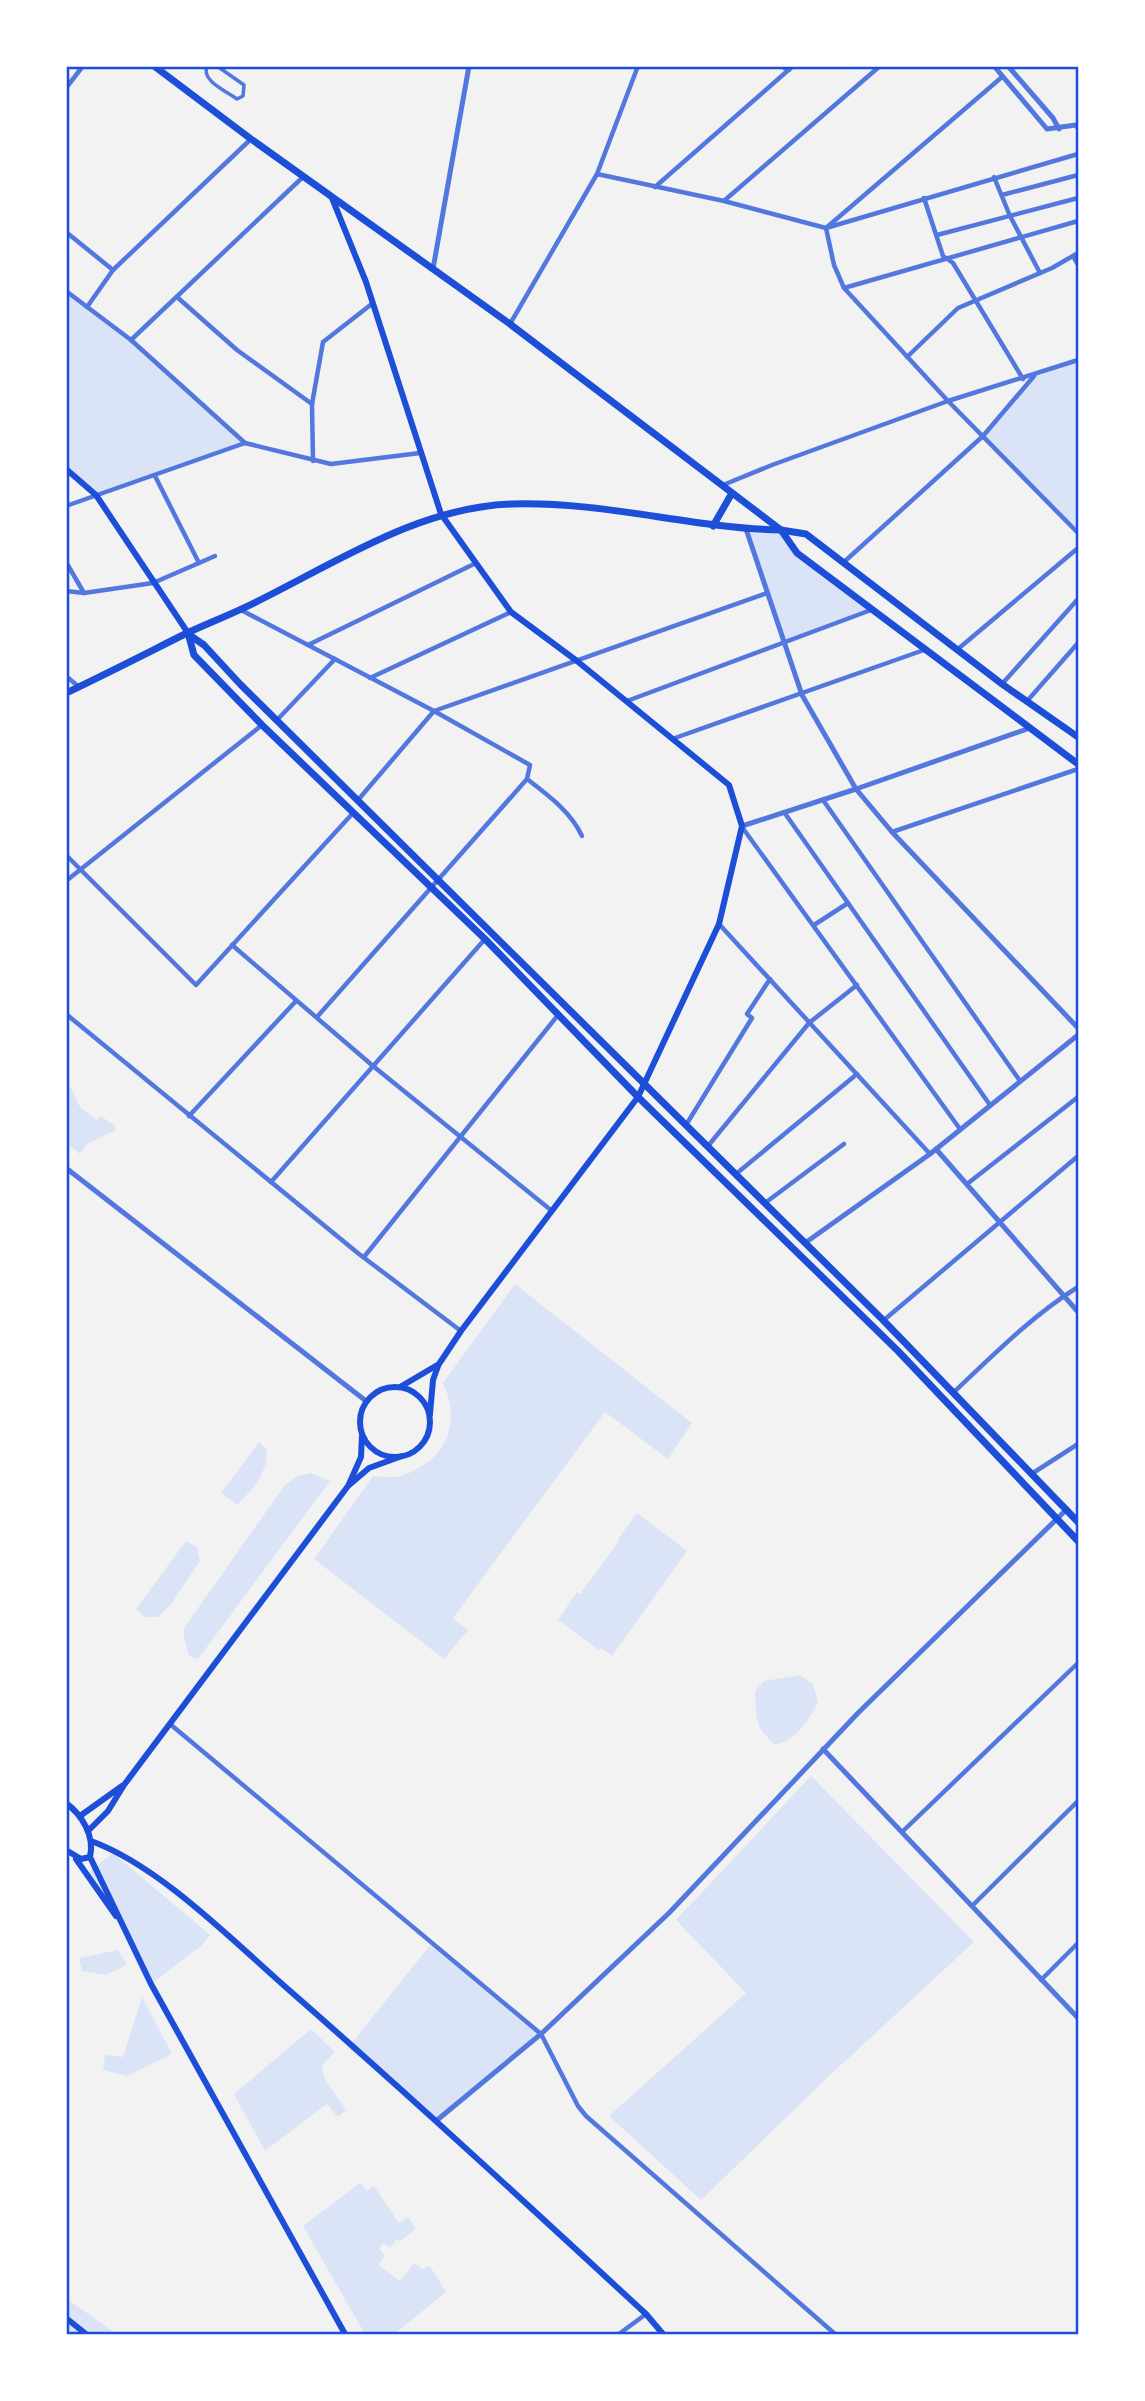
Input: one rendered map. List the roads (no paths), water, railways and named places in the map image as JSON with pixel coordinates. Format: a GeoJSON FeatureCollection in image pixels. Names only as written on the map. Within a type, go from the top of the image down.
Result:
{"type":"FeatureCollection","features":[{"type":"Feature","properties":{"kind":"main road"},"geometry":{"type":"LineString","coordinates":[[154,66],[251,139],[510,324],[781,530],[797,553],[1079,766]]}},
{"type":"Feature","properties":{"kind":"main road"},"geometry":{"type":"LineString","coordinates":[[88,1831],[108,1811],[124,1785],[348,1486],[369,1468],[419,1447],[426,1437],[433,1380],[439,1364],[638,1097],[719,924],[742,826],[729,785],[577,661],[511,612],[474,564],[441,514],[373,303],[332,197]]}},
{"type":"Feature","properties":{"kind":"main road"},"geometry":{"type":"LineString","coordinates":[[66,469],[96,495],[188,633],[204,645],[240,684],[883,1320],[1077,1519]]}},
{"type":"Feature","properties":{"kind":"main road"},"geometry":{"type":"LineString","coordinates":[[713,526],[732,493]]}},
{"type":"Feature","properties":{"kind":"main road"},"geometry":{"type":"LineString","coordinates":[[66,693],[241,610],[390,534],[441,514],[511,504],[546,505],[633,512],[713,526],[806,534],[1002,684],[1079,737]]}},
{"type":"Feature","properties":{"kind":"main road"},"geometry":{"type":"LineString","coordinates":[[188,633],[194,655],[262,725],[485,939],[638,1097],[898,1351],[1079,1541]]}},
{"type":"Feature","properties":{"kind":"main road"},"geometry":{"type":"LineString","coordinates":[[400,1387],[439,1364]]}},
{"type":"Feature","properties":{"kind":"main road"},"geometry":{"type":"LineString","coordinates":[[348,1486],[361,1457],[360,1421],[366,1401],[373,1394],[388,1387],[400,1387],[416,1393],[423,1402],[429,1421]]}},
{"type":"Feature","properties":{"kind":"main road"},"geometry":{"type":"LineString","coordinates":[[362,1433],[374,1450],[381,1454],[402,1456]]}},
{"type":"Feature","properties":{"kind":"main road"},"geometry":{"type":"LineString","coordinates":[[80,1816],[124,1785]]}},
{"type":"Feature","properties":{"kind":"main road"},"geometry":{"type":"LineString","coordinates":[[66,1803],[80,1816],[88,1831],[91,1841],[90,1857],[184,2046],[345,2334]]}},
{"type":"Feature","properties":{"kind":"main road"},"geometry":{"type":"LineString","coordinates":[[91,1841],[114,1850],[177,1892],[436,2121],[646,2314],[663,2334]]}},
{"type":"Feature","properties":{"kind":"main road"},"geometry":{"type":"LineString","coordinates":[[66,1850],[76,1858],[123,1926]]}},
{"type":"Feature","properties":{"kind":"main road"},"geometry":{"type":"LineString","coordinates":[[76,1858],[90,1857]]}},
{"type":"Feature","properties":{"kind":"main road"},"geometry":{"type":"LineString","coordinates":[[66,2318],[86,2334]]}},
{"type":"Feature","properties":{"kind":"street"},"geometry":{"type":"LineString","coordinates":[[66,88],[83,66]]}},
{"type":"Feature","properties":{"kind":"street"},"geometry":{"type":"LineString","coordinates":[[207,66],[206,78],[237,99],[243,96],[244,85],[217,66]]}},
{"type":"Feature","properties":{"kind":"street"},"geometry":{"type":"LineString","coordinates":[[433,269],[469,66]]}},
{"type":"Feature","properties":{"kind":"street"},"geometry":{"type":"LineString","coordinates":[[510,324],[597,174],[638,66]]}},
{"type":"Feature","properties":{"kind":"street"},"geometry":{"type":"LineString","coordinates":[[780,66],[791,68]]}},
{"type":"Feature","properties":{"kind":"street"},"geometry":{"type":"LineString","coordinates":[[724,201],[880,66]]}},
{"type":"Feature","properties":{"kind":"street"},"geometry":{"type":"LineString","coordinates":[[994,66],[1047,129],[1078,126]]}},
{"type":"Feature","properties":{"kind":"street"},"geometry":{"type":"LineString","coordinates":[[655,187],[791,68]]}},
{"type":"Feature","properties":{"kind":"street"},"geometry":{"type":"LineString","coordinates":[[1011,68],[1059,129]]}},
{"type":"Feature","properties":{"kind":"street"},"geometry":{"type":"LineString","coordinates":[[826,228],[1002,77]]}},
{"type":"Feature","properties":{"kind":"street"},"geometry":{"type":"LineString","coordinates":[[87,307],[113,270],[251,139]]}},
{"type":"Feature","properties":{"kind":"street"},"geometry":{"type":"LineString","coordinates":[[597,174],[724,201],[826,228],[1079,154]]}},
{"type":"Feature","properties":{"kind":"street"},"geometry":{"type":"LineString","coordinates":[[1002,195],[1079,175]]}},
{"type":"Feature","properties":{"kind":"street"},"geometry":{"type":"LineString","coordinates":[[131,340],[304,176]]}},
{"type":"Feature","properties":{"kind":"street"},"geometry":{"type":"LineString","coordinates":[[994,177],[1020,237],[1040,273]]}},
{"type":"Feature","properties":{"kind":"street"},"geometry":{"type":"LineString","coordinates":[[924,198],[943,256],[953,263],[1023,379]]}},
{"type":"Feature","properties":{"kind":"street"},"geometry":{"type":"LineString","coordinates":[[937,235],[1079,198]]}},
{"type":"Feature","properties":{"kind":"street"},"geometry":{"type":"LineString","coordinates":[[844,288],[1079,221]]}},
{"type":"Feature","properties":{"kind":"street"},"geometry":{"type":"LineString","coordinates":[[826,228],[834,265],[844,288],[948,401],[1079,533]]}},
{"type":"Feature","properties":{"kind":"street"},"geometry":{"type":"LineString","coordinates":[[66,232],[113,270]]}},
{"type":"Feature","properties":{"kind":"street"},"geometry":{"type":"LineString","coordinates":[[907,357],[958,308],[1076,255],[1079,265]]}},
{"type":"Feature","properties":{"kind":"street"},"geometry":{"type":"LineString","coordinates":[[66,291],[131,340],[245,443],[331,464],[420,453]]}},
{"type":"Feature","properties":{"kind":"street"},"geometry":{"type":"LineString","coordinates":[[177,297],[237,350],[312,404]]}},
{"type":"Feature","properties":{"kind":"street"},"geometry":{"type":"LineString","coordinates":[[313,461],[312,404],[323,342],[373,303]]}},
{"type":"Feature","properties":{"kind":"street"},"geometry":{"type":"LineString","coordinates":[[722,485],[948,401],[1079,360]]}},
{"type":"Feature","properties":{"kind":"street"},"geometry":{"type":"LineString","coordinates":[[844,562],[983,436],[1035,375]]}},
{"type":"Feature","properties":{"kind":"street"},"geometry":{"type":"LineString","coordinates":[[66,506],[245,443]]}},
{"type":"Feature","properties":{"kind":"street"},"geometry":{"type":"LineString","coordinates":[[155,475],[199,563]]}},
{"type":"Feature","properties":{"kind":"street"},"geometry":{"type":"LineString","coordinates":[[746,529],[802,695],[856,789],[892,832],[1077,1024]]}},
{"type":"Feature","properties":{"kind":"street"},"geometry":{"type":"LineString","coordinates":[[958,649],[1079,548]]}},
{"type":"Feature","properties":{"kind":"street"},"geometry":{"type":"LineString","coordinates":[[66,591],[84,593],[153,583],[215,556]]}},
{"type":"Feature","properties":{"kind":"street"},"geometry":{"type":"LineString","coordinates":[[66,562],[84,593]]}},
{"type":"Feature","properties":{"kind":"street"},"geometry":{"type":"LineString","coordinates":[[307,645],[474,564]]}},
{"type":"Feature","properties":{"kind":"street"},"geometry":{"type":"LineString","coordinates":[[358,800],[434,710],[767,593]]}},
{"type":"Feature","properties":{"kind":"street"},"geometry":{"type":"LineString","coordinates":[[1002,684],[1079,599]]}},
{"type":"Feature","properties":{"kind":"street"},"geometry":{"type":"LineString","coordinates":[[626,701],[873,609]]}},
{"type":"Feature","properties":{"kind":"street"},"geometry":{"type":"LineString","coordinates":[[241,610],[434,710],[530,765],[527,779],[317,1017]]}},
{"type":"Feature","properties":{"kind":"street"},"geometry":{"type":"LineString","coordinates":[[370,678],[511,612]]}},
{"type":"Feature","properties":{"kind":"street"},"geometry":{"type":"LineString","coordinates":[[1028,700],[1079,643]]}},
{"type":"Feature","properties":{"kind":"street"},"geometry":{"type":"LineString","coordinates":[[673,739],[925,649]]}},
{"type":"Feature","properties":{"kind":"street"},"geometry":{"type":"LineString","coordinates":[[277,720],[335,659]]}},
{"type":"Feature","properties":{"kind":"street"},"geometry":{"type":"LineString","coordinates":[[66,676],[79,687]]}},
{"type":"Feature","properties":{"kind":"street"},"geometry":{"type":"LineString","coordinates":[[66,881],[262,725]]}},
{"type":"Feature","properties":{"kind":"street"},"geometry":{"type":"LineString","coordinates":[[960,1129],[742,826],[1030,728]]}},
{"type":"Feature","properties":{"kind":"street"},"geometry":{"type":"LineString","coordinates":[[892,832],[1079,766]]}},
{"type":"Feature","properties":{"kind":"street"},"geometry":{"type":"LineString","coordinates":[[527,779],[561,807],[582,836]]}},
{"type":"Feature","properties":{"kind":"street"},"geometry":{"type":"LineString","coordinates":[[823,800],[1020,1081]]}},
{"type":"Feature","properties":{"kind":"street"},"geometry":{"type":"LineString","coordinates":[[66,855],[196,985],[354,812]]}},
{"type":"Feature","properties":{"kind":"street"},"geometry":{"type":"LineString","coordinates":[[785,812],[990,1105]]}},
{"type":"Feature","properties":{"kind":"street"},"geometry":{"type":"LineString","coordinates":[[814,925],[848,903]]}},
{"type":"Feature","properties":{"kind":"street"},"geometry":{"type":"LineString","coordinates":[[719,924],[930,1154]]}},
{"type":"Feature","properties":{"kind":"street"},"geometry":{"type":"LineString","coordinates":[[271,1182],[485,939]]}},
{"type":"Feature","properties":{"kind":"street"},"geometry":{"type":"LineString","coordinates":[[232,945],[373,1066],[552,1211]]}},
{"type":"Feature","properties":{"kind":"street"},"geometry":{"type":"LineString","coordinates":[[685,1125],[752,1018],[747,1014],[770,979]]}},
{"type":"Feature","properties":{"kind":"street"},"geometry":{"type":"LineString","coordinates":[[708,1146],[809,1023],[857,985]]}},
{"type":"Feature","properties":{"kind":"street"},"geometry":{"type":"LineString","coordinates":[[189,1116],[297,1001]]}},
{"type":"Feature","properties":{"kind":"street"},"geometry":{"type":"LineString","coordinates":[[66,1014],[364,1257],[461,1331]]}},
{"type":"Feature","properties":{"kind":"street"},"geometry":{"type":"LineString","coordinates":[[364,1257],[558,1015]]}},
{"type":"Feature","properties":{"kind":"street"},"geometry":{"type":"LineString","coordinates":[[805,1243],[930,1154],[1079,1035]]}},
{"type":"Feature","properties":{"kind":"street"},"geometry":{"type":"LineString","coordinates":[[736,1174],[857,1074]]}},
{"type":"Feature","properties":{"kind":"street"},"geometry":{"type":"LineString","coordinates":[[967,1184],[1079,1097]]}},
{"type":"Feature","properties":{"kind":"street"},"geometry":{"type":"LineString","coordinates":[[765,1203],[844,1144]]}},
{"type":"Feature","properties":{"kind":"street"},"geometry":{"type":"LineString","coordinates":[[936,1149],[1079,1312]]}},
{"type":"Feature","properties":{"kind":"street"},"geometry":{"type":"LineString","coordinates":[[883,1320],[1079,1156]]}},
{"type":"Feature","properties":{"kind":"street"},"geometry":{"type":"LineString","coordinates":[[66,1168],[366,1401]]}},
{"type":"Feature","properties":{"kind":"street"},"geometry":{"type":"LineString","coordinates":[[954,1392],[1003,1346],[1079,1287]]}},
{"type":"Feature","properties":{"kind":"street"},"geometry":{"type":"LineString","coordinates":[[1033,1473],[1079,1444]]}},
{"type":"Feature","properties":{"kind":"street"},"geometry":{"type":"LineString","coordinates":[[436,2121],[541,2034],[669,1913],[823,1749],[1067,1509]]}},
{"type":"Feature","properties":{"kind":"street"},"geometry":{"type":"LineString","coordinates":[[902,1832],[1079,1662]]}},
{"type":"Feature","properties":{"kind":"street"},"geometry":{"type":"LineString","coordinates":[[170,1724],[541,2034],[578,2106],[586,2116],[835,2334]]}},
{"type":"Feature","properties":{"kind":"street"},"geometry":{"type":"LineString","coordinates":[[823,1749],[1079,2018]]}},
{"type":"Feature","properties":{"kind":"street"},"geometry":{"type":"LineString","coordinates":[[972,1906],[1079,1801]]}},
{"type":"Feature","properties":{"kind":"street"},"geometry":{"type":"LineString","coordinates":[[1041,1980],[1079,1943]]}},
{"type":"Feature","properties":{"kind":"street"},"geometry":{"type":"LineString","coordinates":[[619,2334],[646,2314]]}}]}
